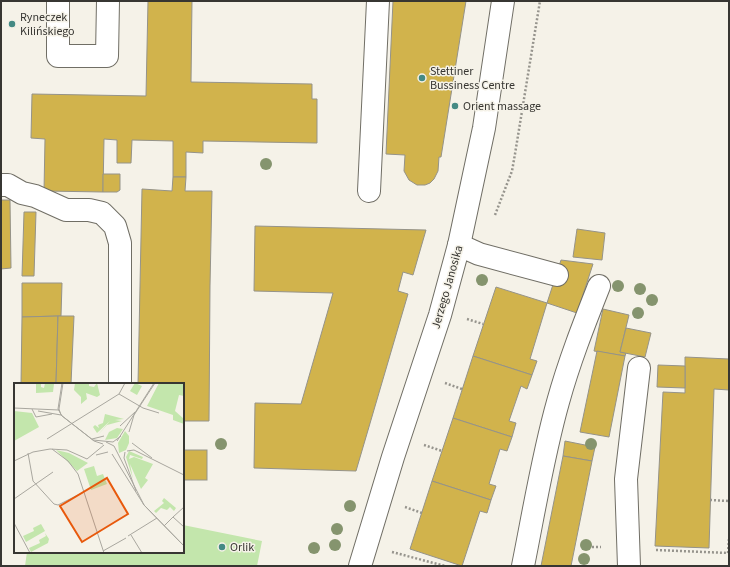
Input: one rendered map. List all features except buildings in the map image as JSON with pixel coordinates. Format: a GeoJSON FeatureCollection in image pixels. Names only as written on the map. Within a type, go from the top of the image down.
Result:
{"type":"FeatureCollection","features":[{"type":"Feature","properties":{"kind":"street"},"geometry":{"type":"LineString","coordinates":[[58,1],[58,56],[107,56],[108,1]]}},
{"type":"Feature","properties":{"kind":"street"},"geometry":{"type":"LineString","coordinates":[[369,191],[378,1]]}},
{"type":"Feature","properties":{"kind":"street","name":"Jerzego Janosika"},"geometry":{"type":"LineString","coordinates":[[371,562],[393,457],[440,315],[459,245],[484,128],[504,1]]}},
{"type":"Feature","properties":{"kind":"street"},"geometry":{"type":"LineString","coordinates":[[1,185],[8,185],[22,193],[34,196],[66,210],[90,210],[102,213],[115,226],[120,243],[120,383]]}},
{"type":"Feature","properties":{"kind":"street"},"geometry":{"type":"LineString","coordinates":[[459,245],[479,254],[557,275]]}},
{"type":"Feature","properties":{"kind":"street"},"geometry":{"type":"LineString","coordinates":[[523,566],[546,450],[558,402],[572,357],[598,286]]}},
{"type":"Feature","properties":{"kind":"street"},"geometry":{"type":"LineString","coordinates":[[629,557],[626,479],[639,368]]}},
{"type":"Feature","properties":{"kind":"path"},"geometry":{"type":"LineString","coordinates":[[469,320],[484,324]]}},
{"type":"Feature","properties":{"kind":"path"},"geometry":{"type":"LineString","coordinates":[[448,384],[462,389]]}},
{"type":"Feature","properties":{"kind":"path"},"geometry":{"type":"LineString","coordinates":[[427,446],[442,451]]}},
{"type":"Feature","properties":{"kind":"path"},"geometry":{"type":"LineString","coordinates":[[710,500],[729,501]]}},
{"type":"Feature","properties":{"kind":"path"},"geometry":{"type":"LineString","coordinates":[[407,508],[422,513]]}},
{"type":"Feature","properties":{"kind":"path"},"geometry":{"type":"LineString","coordinates":[[592,547],[629,557],[729,553],[729,538]]}},
{"type":"Feature","properties":{"kind":"path"},"geometry":{"type":"LineString","coordinates":[[371,562],[445,566]]}},
{"type":"Feature","properties":{"kind":"green space","name":"Orlik"},"geometry":{"type":"Polygon","coordinates":[[[184,525],[262,541],[257,566],[25,566],[27,553],[184,553],[184,525]]]}},
{"type":"Feature","properties":{"kind":"place","name":"Ryneczek Kilińskiego"},"geometry":{"type":"Point","coordinates":[12,24]}},
{"type":"Feature","properties":{"kind":"place","name":"Stettiner Bussiness Centre"},"geometry":{"type":"Point","coordinates":[422,78]}},
{"type":"Feature","properties":{"kind":"place","name":"Orient massage"},"geometry":{"type":"Point","coordinates":[455,106]}},
{"type":"Feature","properties":{"kind":"place","name":"Orlik"},"geometry":{"type":"Point","coordinates":[222,547]}}]}
